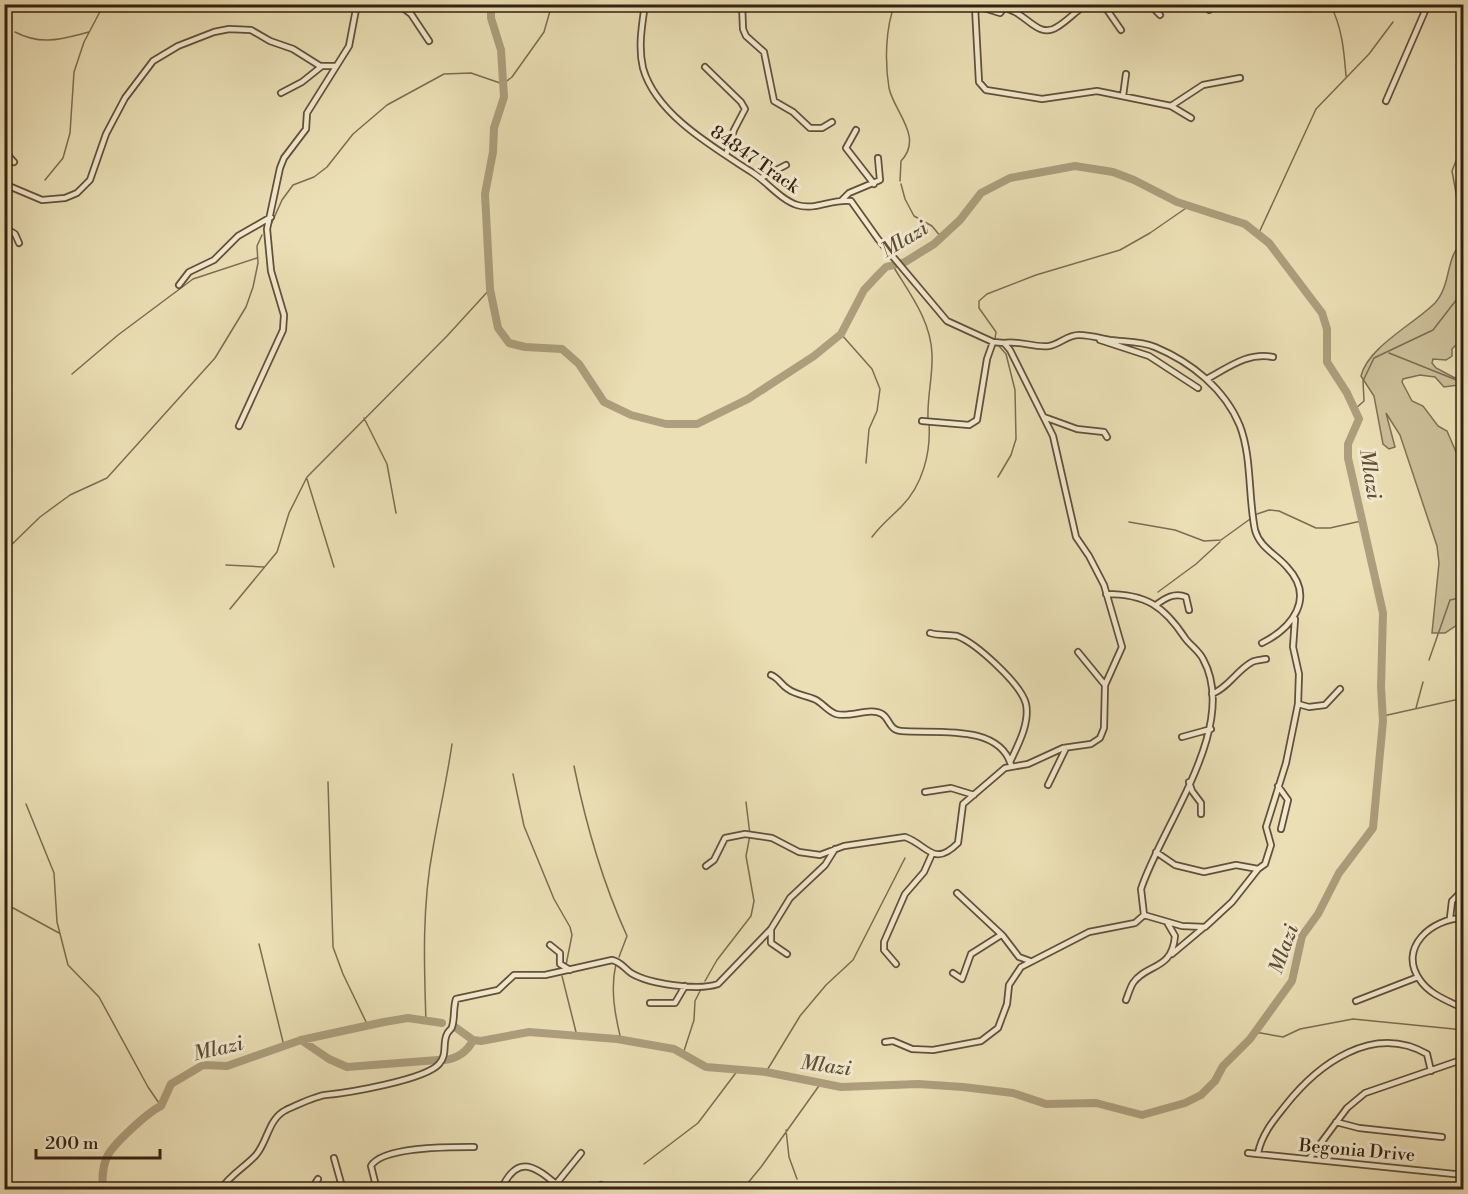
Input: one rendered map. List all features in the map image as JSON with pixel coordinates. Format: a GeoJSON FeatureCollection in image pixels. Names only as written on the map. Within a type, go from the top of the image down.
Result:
{"type":"FeatureCollection","features":[{"type":"Feature","properties":{"kind":"street"},"geometry":{"type":"LineString","coordinates":[[239,426],[284,330],[284,315],[275,288],[267,229],[282,162],[302,137],[308,126],[307,112],[349,46],[357,4]]}},
{"type":"Feature","properties":{"kind":"street"},"geometry":{"type":"LineString","coordinates":[[381,4],[389,4]]}},
{"type":"Feature","properties":{"kind":"street"},"geometry":{"type":"LineString","coordinates":[[398,4],[411,14],[429,41]]}},
{"type":"Feature","properties":{"kind":"street","name":"84847 Track"},"geometry":{"type":"LineString","coordinates":[[645,4],[641,47],[643,67],[650,85],[687,128],[761,178],[791,203],[800,206],[831,204],[874,184]]}},
{"type":"Feature","properties":{"kind":"street"},"geometry":{"type":"LineString","coordinates":[[742,4],[744,33],[765,54],[774,101],[793,112],[810,128],[822,128],[832,122]]}},
{"type":"Feature","properties":{"kind":"street"},"geometry":{"type":"LineString","coordinates":[[998,4],[1017,13],[1039,29],[1048,30],[1057,27],[1076,10],[1088,4]]}},
{"type":"Feature","properties":{"kind":"street"},"geometry":{"type":"LineString","coordinates":[[1103,4],[1121,30]]}},
{"type":"Feature","properties":{"kind":"street"},"geometry":{"type":"LineString","coordinates":[[1149,4],[1160,15]]}},
{"type":"Feature","properties":{"kind":"street"},"geometry":{"type":"LineString","coordinates":[[1386,101],[1428,4]]}},
{"type":"Feature","properties":{"kind":"street"},"geometry":{"type":"LineString","coordinates":[[1004,8],[1000,13],[973,6],[979,82],[983,88],[1042,99],[1093,91],[1171,106],[1191,118]]}},
{"type":"Feature","properties":{"kind":"street"},"geometry":{"type":"LineString","coordinates":[[4,184],[42,200],[65,198],[77,193],[90,180],[106,134],[125,98],[153,61],[163,53],[214,32],[229,29],[255,31],[322,66],[336,66]]}},
{"type":"Feature","properties":{"kind":"street"},"geometry":{"type":"LineString","coordinates":[[281,93],[302,82],[322,66]]}},
{"type":"Feature","properties":{"kind":"street"},"geometry":{"type":"LineString","coordinates":[[705,67],[741,102],[745,109],[734,130],[726,155]]}},
{"type":"Feature","properties":{"kind":"street"},"geometry":{"type":"LineString","coordinates":[[1123,96],[1126,74]]}},
{"type":"Feature","properties":{"kind":"street"},"geometry":{"type":"LineString","coordinates":[[1171,106],[1203,85],[1240,78]]}},
{"type":"Feature","properties":{"kind":"street"},"geometry":{"type":"LineString","coordinates":[[856,130],[846,148],[874,184],[881,179],[878,158]]}},
{"type":"Feature","properties":{"kind":"street"},"geometry":{"type":"LineString","coordinates":[[4,151],[14,162]]}},
{"type":"Feature","properties":{"kind":"street"},"geometry":{"type":"LineString","coordinates":[[761,178],[786,165]]}},
{"type":"Feature","properties":{"kind":"street"},"geometry":{"type":"LineString","coordinates":[[842,200],[854,204],[878,239],[946,321],[993,342],[1049,346],[1075,335],[1155,347],[1207,379],[1225,400],[1239,425],[1245,443],[1256,532],[1266,549],[1292,573],[1298,591],[1293,647],[1299,674],[1298,704],[1286,763],[1266,827],[1270,851],[1265,864],[1258,869],[1232,902],[1203,928],[1156,968],[1135,980],[1126,1000]]}},
{"type":"Feature","properties":{"kind":"street"},"geometry":{"type":"LineString","coordinates":[[179,285],[189,272],[214,260],[238,236],[271,217]]}},
{"type":"Feature","properties":{"kind":"street"},"geometry":{"type":"LineString","coordinates":[[4,227],[15,234],[19,243]]}},
{"type":"Feature","properties":{"kind":"street"},"geometry":{"type":"LineString","coordinates":[[1095,337],[1112,345],[1149,356],[1198,388]]}},
{"type":"Feature","properties":{"kind":"street"},"geometry":{"type":"LineString","coordinates":[[922,421],[962,425],[975,422],[979,413],[987,359],[993,342]]}},
{"type":"Feature","properties":{"kind":"street"},"geometry":{"type":"LineString","coordinates":[[1004,343],[1010,350],[1019,373],[1044,417],[1055,443],[1076,537],[1097,569],[1122,647],[1105,685],[1104,728],[1100,738],[1091,744],[1066,748],[1028,764],[1010,764]]}},
{"type":"Feature","properties":{"kind":"street"},"geometry":{"type":"LineString","coordinates":[[1207,379],[1243,359],[1258,355],[1273,357]]}},
{"type":"Feature","properties":{"kind":"street"},"geometry":{"type":"LineString","coordinates":[[1044,417],[1077,429],[1104,432],[1107,437]]}},
{"type":"Feature","properties":{"kind":"street"},"geometry":{"type":"LineString","coordinates":[[1106,594],[1131,596],[1156,605],[1171,617],[1203,660],[1212,694],[1211,729],[1172,823],[1156,852],[1141,889],[1144,915]]}},
{"type":"Feature","properties":{"kind":"street"},"geometry":{"type":"LineString","coordinates":[[1156,605],[1163,599],[1180,594],[1186,597],[1189,610]]}},
{"type":"Feature","properties":{"kind":"street"},"geometry":{"type":"LineString","coordinates":[[1262,643],[1286,629],[1296,614]]}},
{"type":"Feature","properties":{"kind":"street"},"geometry":{"type":"LineString","coordinates":[[706,866],[716,855],[723,839],[733,836],[772,838],[811,855],[905,837],[932,854],[946,853],[957,843],[962,808],[1010,764],[1024,729],[1026,704],[1020,693],[989,658],[956,636],[930,633]]}},
{"type":"Feature","properties":{"kind":"street"},"geometry":{"type":"LineString","coordinates":[[1078,652],[1105,685]]}},
{"type":"Feature","properties":{"kind":"street"},"geometry":{"type":"LineString","coordinates":[[1212,694],[1226,687],[1230,680],[1251,663],[1266,659]]}},
{"type":"Feature","properties":{"kind":"street"},"geometry":{"type":"LineString","coordinates":[[771,675],[777,677],[788,689],[814,699],[833,713],[843,715],[879,713],[885,717],[889,725],[900,731],[951,731],[970,735],[1000,747],[1010,764]]}},
{"type":"Feature","properties":{"kind":"street"},"geometry":{"type":"LineString","coordinates":[[1298,704],[1309,707],[1325,705],[1340,689]]}},
{"type":"Feature","properties":{"kind":"street"},"geometry":{"type":"LineString","coordinates":[[1182,737],[1211,729]]}},
{"type":"Feature","properties":{"kind":"street"},"geometry":{"type":"LineString","coordinates":[[1048,785],[1066,748]]}},
{"type":"Feature","properties":{"kind":"street"},"geometry":{"type":"LineString","coordinates":[[1189,782],[1192,791],[1201,803],[1201,814]]}},
{"type":"Feature","properties":{"kind":"street"},"geometry":{"type":"LineString","coordinates":[[1278,786],[1288,800],[1281,829]]}},
{"type":"Feature","properties":{"kind":"street"},"geometry":{"type":"LineString","coordinates":[[925,792],[951,788],[974,795]]}},
{"type":"Feature","properties":{"kind":"street"},"geometry":{"type":"LineString","coordinates":[[220,1190],[230,1175],[255,1155],[265,1141],[274,1120],[285,1110],[324,1095],[336,1096],[382,1086],[437,1067],[446,1053],[447,1034],[453,1026],[456,999],[498,990],[514,975],[534,976],[612,960],[642,977],[685,986],[718,984],[771,929],[790,898],[825,865],[835,849]]}},
{"type":"Feature","properties":{"kind":"street"},"geometry":{"type":"LineString","coordinates":[[1156,852],[1175,865],[1204,872],[1236,865],[1258,869]]}},
{"type":"Feature","properties":{"kind":"street"},"geometry":{"type":"LineString","coordinates":[[896,964],[884,950],[884,942],[906,891],[924,872],[932,854]]}},
{"type":"Feature","properties":{"kind":"street"},"geometry":{"type":"LineString","coordinates":[[1450,918],[1452,901],[1464,889]]}},
{"type":"Feature","properties":{"kind":"street"},"geometry":{"type":"LineString","coordinates":[[957,893],[1001,935],[1018,957],[1030,961]]}},
{"type":"Feature","properties":{"kind":"street"},"geometry":{"type":"LineString","coordinates":[[1144,915],[1167,923],[1203,928]]}},
{"type":"Feature","properties":{"kind":"street"},"geometry":{"type":"LineString","coordinates":[[885,1042],[893,1041],[916,1050],[933,1050],[981,1041],[998,1028],[1007,1004],[1011,980],[1030,961],[1089,932],[1135,923],[1144,915]]}},
{"type":"Feature","properties":{"kind":"street"},"geometry":{"type":"LineString","coordinates":[[1464,918],[1450,918],[1435,924],[1420,939],[1414,958],[1418,977],[1430,991],[1464,1009]]}},
{"type":"Feature","properties":{"kind":"street"},"geometry":{"type":"LineString","coordinates":[[1167,923],[1175,936],[1169,955]]}},
{"type":"Feature","properties":{"kind":"street"},"geometry":{"type":"LineString","coordinates":[[771,929],[771,942],[787,954]]}},
{"type":"Feature","properties":{"kind":"street"},"geometry":{"type":"LineString","coordinates":[[953,973],[962,979],[971,954],[1001,935]]}},
{"type":"Feature","properties":{"kind":"street"},"geometry":{"type":"LineString","coordinates":[[550,945],[560,953],[560,964],[570,970]]}},
{"type":"Feature","properties":{"kind":"street"},"geometry":{"type":"LineString","coordinates":[[1356,1001],[1418,977]]}},
{"type":"Feature","properties":{"kind":"street"},"geometry":{"type":"LineString","coordinates":[[650,1003],[675,1004],[685,986]]}},
{"type":"Feature","properties":{"kind":"street"},"geometry":{"type":"LineString","coordinates":[[1258,1153],[1266,1130],[1299,1088],[1312,1075],[1338,1057],[1373,1044],[1387,1042],[1419,1049],[1427,1054],[1431,1071]]}},
{"type":"Feature","properties":{"kind":"street"},"geometry":{"type":"LineString","coordinates":[[1309,1159],[1347,1108],[1365,1094],[1464,1059]]}},
{"type":"Feature","properties":{"kind":"street"},"geometry":{"type":"LineString","coordinates":[[1336,1122],[1350,1127],[1442,1137]]}},
{"type":"Feature","properties":{"kind":"street"},"geometry":{"type":"LineString","coordinates":[[376,1190],[371,1166],[380,1159],[416,1148],[474,1147]]}},
{"type":"Feature","properties":{"kind":"street"},"geometry":{"type":"LineString","coordinates":[[556,1184],[581,1153]]}},
{"type":"Feature","properties":{"kind":"street","name":"Begonia Drive"},"geometry":{"type":"LineString","coordinates":[[1248,1153],[1464,1175]]}},
{"type":"Feature","properties":{"kind":"street"},"geometry":{"type":"LineString","coordinates":[[334,1158],[343,1190]]}},
{"type":"Feature","properties":{"kind":"street"},"geometry":{"type":"LineString","coordinates":[[501,1190],[512,1171],[524,1166],[537,1168],[563,1190]]}},
{"type":"Feature","properties":{"kind":"street"},"geometry":{"type":"LineString","coordinates":[[311,1190],[318,1179]]}},
{"type":"Feature","properties":{"kind":"shaded area"},"geometry":{"type":"Polygon","coordinates":[[[1463,242],[1463,330],[1460,341],[1452,349],[1452,356],[1446,360],[1433,359],[1432,363],[1436,368],[1455,378],[1463,371],[1463,390],[1458,385],[1444,387],[1435,377],[1420,375],[1403,379],[1402,382],[1412,401],[1423,406],[1438,426],[1447,431],[1457,454],[1463,455],[1463,621],[1445,633],[1432,633],[1439,563],[1437,546],[1400,435],[1386,413],[1395,447],[1389,449],[1383,444],[1374,396],[1361,376],[1365,365],[1382,346],[1435,303],[1444,287],[1453,255],[1463,242]]]}},
{"type":"Feature","properties":{"kind":"waterway"},"geometry":{"type":"LineString","coordinates":[[45,180],[63,158],[70,133],[74,72],[84,42],[104,4]]}},
{"type":"Feature","properties":{"kind":"waterway","name":"Mlazi"},"geometry":{"type":"LineString","coordinates":[[455,1027],[473,1040],[481,1041],[529,1032],[617,1039],[674,1049],[706,1067],[766,1072],[841,1087],[918,1084],[963,1087],[1013,1093],[1046,1104],[1096,1103],[1142,1115],[1185,1103],[1201,1095],[1215,1081],[1223,1066],[1250,1039],[1292,981],[1302,936],[1318,914],[1339,873],[1373,828],[1383,721],[1381,687],[1383,613],[1348,458],[1348,444],[1359,419],[1347,393],[1327,362],[1327,329],[1322,313],[1269,243],[1245,224],[1177,202],[1113,172],[1075,166],[1010,178],[981,193],[960,220],[934,244],[905,262],[886,267],[864,290],[841,334],[814,356],[748,399],[697,424],[666,424],[631,415],[604,402],[579,364],[562,349],[525,347],[509,343],[498,328],[490,289],[485,194],[493,152],[494,128],[504,97],[501,50],[491,18],[491,4]]}},
{"type":"Feature","properties":{"kind":"waterway"},"geometry":{"type":"LineString","coordinates":[[269,229],[282,200],[293,185],[314,177],[327,167],[353,134],[387,105],[444,74],[471,73],[503,84],[512,77],[544,32],[552,4]]}},
{"type":"Feature","properties":{"kind":"waterway"},"geometry":{"type":"LineString","coordinates":[[895,4],[888,35],[889,88],[906,125],[910,143],[901,161],[900,181]]}},
{"type":"Feature","properties":{"kind":"waterway"},"geometry":{"type":"LineString","coordinates":[[1330,4],[1340,30],[1346,76]]}},
{"type":"Feature","properties":{"kind":"waterway"},"geometry":{"type":"LineString","coordinates":[[1258,235],[1316,109],[1369,54],[1393,22]]}},
{"type":"Feature","properties":{"kind":"waterway"},"geometry":{"type":"LineString","coordinates":[[15,32],[43,40],[60,39],[89,32]]}},
{"type":"Feature","properties":{"kind":"waterway"},"geometry":{"type":"LineString","coordinates":[[1464,129],[1457,139],[1459,153],[1452,171],[1464,237]]}},
{"type":"Feature","properties":{"kind":"waterway"},"geometry":{"type":"LineString","coordinates":[[901,184],[905,199],[914,216],[932,226],[941,237]]}},
{"type":"Feature","properties":{"kind":"waterway"},"geometry":{"type":"LineString","coordinates":[[995,339],[996,332],[979,308],[979,301],[987,294],[1036,275],[1120,250],[1189,206]]}},
{"type":"Feature","properties":{"kind":"waterway"},"geometry":{"type":"LineString","coordinates":[[4,552],[40,517],[70,495],[107,478],[215,358],[246,307],[253,287],[258,263],[257,246],[262,235]]}},
{"type":"Feature","properties":{"kind":"waterway"},"geometry":{"type":"LineString","coordinates":[[72,374],[118,335],[193,279],[257,258]]}},
{"type":"Feature","properties":{"kind":"waterway"},"geometry":{"type":"LineString","coordinates":[[893,266],[924,319],[931,342],[928,419]]}},
{"type":"Feature","properties":{"kind":"waterway"},"geometry":{"type":"LineString","coordinates":[[230,609],[277,552],[289,513],[307,477],[447,336],[490,289]]}},
{"type":"Feature","properties":{"kind":"waterway"},"geometry":{"type":"LineString","coordinates":[[1355,409],[1364,401],[1363,381],[1374,358],[1433,330],[1464,290]]}},
{"type":"Feature","properties":{"kind":"waterway"},"geometry":{"type":"LineString","coordinates":[[841,334],[872,369],[880,389],[877,411],[869,429],[866,463]]}},
{"type":"Feature","properties":{"kind":"waterway"},"geometry":{"type":"LineString","coordinates":[[998,345],[1006,354],[1015,390],[1016,439],[1011,455],[998,477]]}},
{"type":"Feature","properties":{"kind":"waterway"},"geometry":{"type":"LineString","coordinates":[[1389,353],[1464,383]]}},
{"type":"Feature","properties":{"kind":"waterway"},"geometry":{"type":"LineString","coordinates":[[364,418],[387,464],[396,513]]}},
{"type":"Feature","properties":{"kind":"waterway"},"geometry":{"type":"LineString","coordinates":[[872,537],[915,489],[927,457],[929,423]]}},
{"type":"Feature","properties":{"kind":"waterway"},"geometry":{"type":"LineString","coordinates":[[307,479],[334,567]]}},
{"type":"Feature","properties":{"kind":"waterway"},"geometry":{"type":"LineString","coordinates":[[1129,522],[1175,530],[1204,541],[1221,540],[1257,514],[1269,510],[1279,511],[1316,528],[1330,528],[1361,521]]}},
{"type":"Feature","properties":{"kind":"waterway"},"geometry":{"type":"LineString","coordinates":[[1158,592],[1196,564],[1220,542]]}},
{"type":"Feature","properties":{"kind":"waterway"},"geometry":{"type":"LineString","coordinates":[[226,565],[264,567]]}},
{"type":"Feature","properties":{"kind":"waterway"},"geometry":{"type":"LineString","coordinates":[[1429,660],[1450,600],[1464,597]]}},
{"type":"Feature","properties":{"kind":"waterway"},"geometry":{"type":"LineString","coordinates":[[1416,708],[1423,682]]}},
{"type":"Feature","properties":{"kind":"waterway"},"geometry":{"type":"LineString","coordinates":[[1383,716],[1464,698]]}},
{"type":"Feature","properties":{"kind":"waterway"},"geometry":{"type":"LineString","coordinates":[[426,1022],[424,956],[429,869],[452,744]]}},
{"type":"Feature","properties":{"kind":"waterway"},"geometry":{"type":"LineString","coordinates":[[574,766],[596,852],[627,936],[619,957]]}},
{"type":"Feature","properties":{"kind":"waterway"},"geometry":{"type":"LineString","coordinates":[[513,774],[524,826],[554,899],[570,927],[572,935],[566,965]]}},
{"type":"Feature","properties":{"kind":"waterway"},"geometry":{"type":"LineString","coordinates":[[328,782],[333,947],[368,1026]]}},
{"type":"Feature","properties":{"kind":"waterway"},"geometry":{"type":"LineString","coordinates":[[705,981],[717,960],[751,916],[754,901],[746,856],[750,835],[746,802]]}},
{"type":"Feature","properties":{"kind":"waterway"},"geometry":{"type":"LineString","coordinates":[[26,804],[54,873],[57,922],[68,965],[99,997],[148,1087],[161,1106]]}},
{"type":"Feature","properties":{"kind":"waterway"},"geometry":{"type":"LineString","coordinates":[[766,1072],[800,1016],[826,985],[853,960],[905,858]]}},
{"type":"Feature","properties":{"kind":"waterway"},"geometry":{"type":"LineString","coordinates":[[4,903],[59,933]]}},
{"type":"Feature","properties":{"kind":"waterway"},"geometry":{"type":"LineString","coordinates":[[259,944],[284,1046]]}},
{"type":"Feature","properties":{"kind":"waterway"},"geometry":{"type":"LineString","coordinates":[[616,964],[613,992],[621,1040]]}},
{"type":"Feature","properties":{"kind":"waterway"},"geometry":{"type":"LineString","coordinates":[[562,976],[577,1036]]}},
{"type":"Feature","properties":{"kind":"waterway"},"geometry":{"type":"LineString","coordinates":[[683,1054],[694,1020],[695,1001],[701,989]]}},
{"type":"Feature","properties":{"kind":"waterway","name":"Mlazi"},"geometry":{"type":"LineString","coordinates":[[103,1190],[103,1169],[110,1152],[131,1129],[161,1106],[171,1084],[203,1065],[227,1066],[301,1040],[384,1022],[408,1018],[442,1023]]}},
{"type":"Feature","properties":{"kind":"waterway"},"geometry":{"type":"LineString","coordinates":[[1255,1032],[1283,1037],[1300,1029],[1353,1019],[1464,1030]]}},
{"type":"Feature","properties":{"kind":"waterway"},"geometry":{"type":"LineString","coordinates":[[301,1040],[329,1059],[347,1067],[438,1060]]}},
{"type":"Feature","properties":{"kind":"waterway"},"geometry":{"type":"LineString","coordinates":[[444,1060],[462,1054],[473,1040]]}},
{"type":"Feature","properties":{"kind":"waterway"},"geometry":{"type":"LineString","coordinates":[[644,1164],[698,1123],[738,1070]]}},
{"type":"Feature","properties":{"kind":"waterway"},"geometry":{"type":"LineString","coordinates":[[742,1190],[821,1083]]}},
{"type":"Feature","properties":{"kind":"waterway"},"geometry":{"type":"LineString","coordinates":[[786,1130],[789,1157],[797,1179]]}}]}
